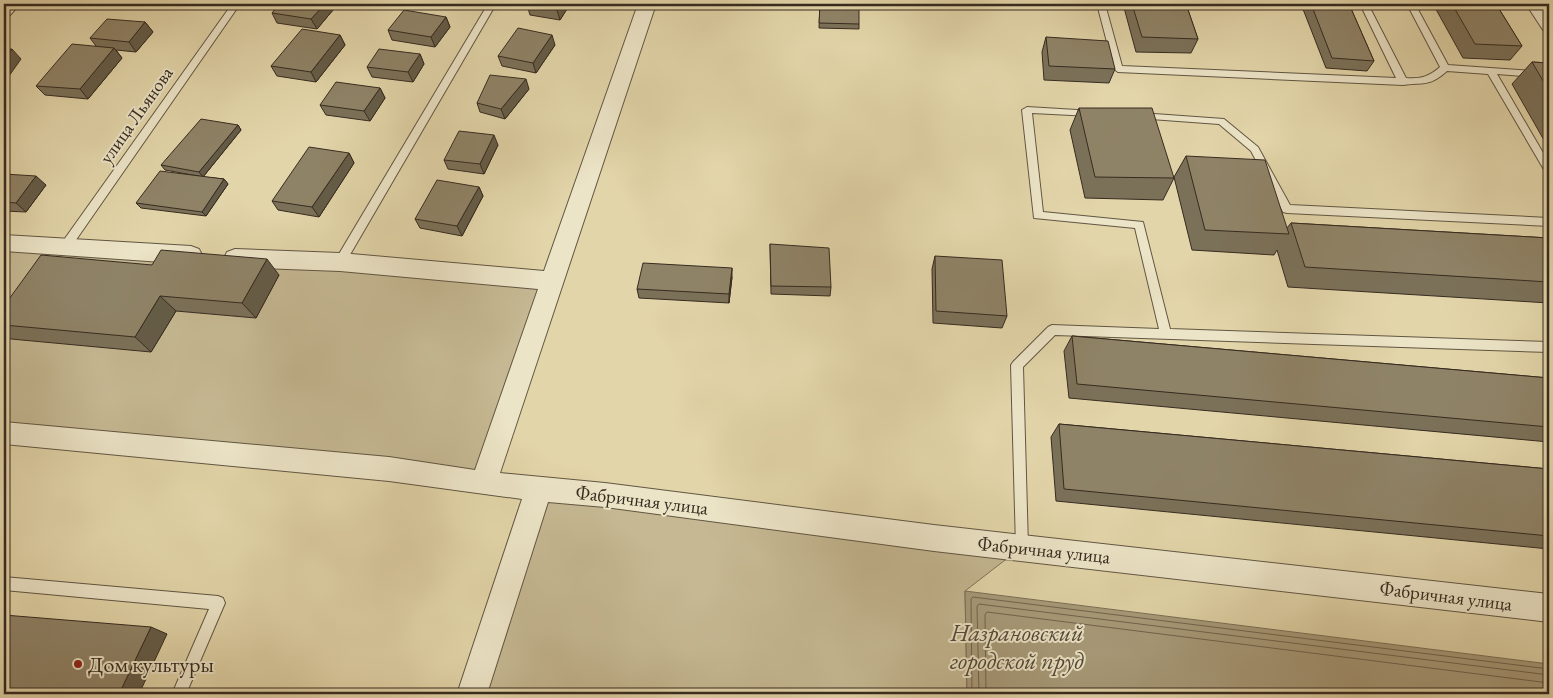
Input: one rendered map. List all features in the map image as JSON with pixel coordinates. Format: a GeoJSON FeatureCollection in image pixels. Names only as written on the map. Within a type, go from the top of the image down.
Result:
{"type":"FeatureCollection","features":[{"type":"Feature","properties":{"kind":"street"},"geometry":{"type":"LineString","coordinates":[[4,11],[11,4]]}},
{"type":"Feature","properties":{"kind":"street"},"geometry":{"type":"LineString","coordinates":[[483,483],[647,4]]}},
{"type":"Feature","properties":{"kind":"street"},"geometry":{"type":"LineString","coordinates":[[1535,4],[1549,26]]}},
{"type":"Feature","properties":{"kind":"street"},"geometry":{"type":"LineString","coordinates":[[4,243],[260,259],[340,262],[552,281]]}},
{"type":"Feature","properties":{"kind":"street","name":"Фабричная улица"},"geometry":{"type":"LineString","coordinates":[[4,433],[389,469],[483,483],[539,488],[934,538],[1549,608]]}},
{"type":"Feature","properties":{"kind":"street"},"geometry":{"type":"LineString","coordinates":[[472,694],[539,488]]}},
{"type":"Feature","properties":{"kind":"lane","name":"улица Льянова"},"geometry":{"type":"LineString","coordinates":[[65,247],[236,4]]}},
{"type":"Feature","properties":{"kind":"lane"},"geometry":{"type":"LineString","coordinates":[[340,262],[492,4]]}},
{"type":"Feature","properties":{"kind":"lane"},"geometry":{"type":"LineString","coordinates":[[1101,4],[1118,69],[1403,82],[1422,82],[1437,75],[1445,68],[1549,74]]}},
{"type":"Feature","properties":{"kind":"lane"},"geometry":{"type":"LineString","coordinates":[[1364,4],[1403,82]]}},
{"type":"Feature","properties":{"kind":"lane"},"geometry":{"type":"LineString","coordinates":[[1411,4],[1445,68]]}},
{"type":"Feature","properties":{"kind":"lane"},"geometry":{"type":"LineString","coordinates":[[1491,72],[1549,171]]}},
{"type":"Feature","properties":{"kind":"lane"},"geometry":{"type":"LineString","coordinates":[[1105,114],[1027,110],[1038,215],[1139,226],[1166,334]]}},
{"type":"Feature","properties":{"kind":"lane"},"geometry":{"type":"LineString","coordinates":[[1134,116],[1221,121],[1255,149],[1287,209],[1549,222]]}},
{"type":"Feature","properties":{"kind":"lane"},"geometry":{"type":"LineString","coordinates":[[1022,547],[1017,365],[1052,330],[1549,346]]}},
{"type":"Feature","properties":{"kind":"lane"},"geometry":{"type":"LineString","coordinates":[[4,583],[218,603],[179,694]]}},
{"type":"Feature","properties":{"kind":"shaded area"},"geometry":{"type":"Polygon","coordinates":[[[4,243],[552,281],[483,483],[389,469],[4,433],[4,243]]]}},
{"type":"Feature","properties":{"kind":"shaded area"},"geometry":{"type":"Polygon","coordinates":[[[539,488],[1022,547],[965,591],[967,694],[472,694],[539,488]]]}},
{"type":"Feature","properties":{"kind":"water","name":"Назрановский городской пруд"},"geometry":{"type":"Polygon","coordinates":[[[965,591],[1549,664],[1549,694],[967,694],[965,591]]]}},
{"type":"Feature","properties":{"kind":"building"},"geometry":{"type":"Polygon","coordinates":[[[280,4],[325,4],[311,19],[272,13],[280,4]]]}},
{"type":"Feature","properties":{"kind":"building"},"geometry":{"type":"Polygon","coordinates":[[[528,4],[561,4],[557,10],[528,4]]]}},
{"type":"Feature","properties":{"kind":"building"},"geometry":{"type":"Polygon","coordinates":[[[820,4],[859,4],[859,24],[819,23],[820,4]]]}},
{"type":"Feature","properties":{"kind":"building"},"geometry":{"type":"Polygon","coordinates":[[[1132,4],[1186,4],[1198,39],[1142,37],[1132,4]]]}},
{"type":"Feature","properties":{"kind":"building"},"geometry":{"type":"Polygon","coordinates":[[[1311,4],[1349,4],[1374,61],[1332,58],[1311,4]]]}},
{"type":"Feature","properties":{"kind":"building"},"geometry":{"type":"Polygon","coordinates":[[[1452,4],[1496,4],[1522,46],[1475,44],[1452,4]]]}},
{"type":"Feature","properties":{"kind":"building"},"geometry":{"type":"Polygon","coordinates":[[[404,10],[446,17],[431,37],[388,30],[404,10]]]}},
{"type":"Feature","properties":{"kind":"building"},"geometry":{"type":"Polygon","coordinates":[[[107,19],[145,22],[129,42],[90,38],[107,19]]]}},
{"type":"Feature","properties":{"kind":"building"},"geometry":{"type":"Polygon","coordinates":[[[518,28],[552,35],[533,63],[498,56],[518,28]]]}},
{"type":"Feature","properties":{"kind":"building"},"geometry":{"type":"Polygon","coordinates":[[[302,29],[340,35],[311,72],[271,66],[302,29]]]}},
{"type":"Feature","properties":{"kind":"building"},"geometry":{"type":"Polygon","coordinates":[[[1046,37],[1108,41],[1115,69],[1049,66],[1046,37]]]}},
{"type":"Feature","properties":{"kind":"building"},"geometry":{"type":"Polygon","coordinates":[[[72,44],[114,48],[80,89],[36,86],[72,44]]]}},
{"type":"Feature","properties":{"kind":"building"},"geometry":{"type":"Polygon","coordinates":[[[4,49],[12,49],[4,60],[4,49]]]}},
{"type":"Feature","properties":{"kind":"building"},"geometry":{"type":"Polygon","coordinates":[[[379,49],[420,54],[408,72],[367,67],[379,49]]]}},
{"type":"Feature","properties":{"kind":"building"},"geometry":{"type":"Polygon","coordinates":[[[1532,62],[1549,63],[1549,91],[1532,62]]]}},
{"type":"Feature","properties":{"kind":"building"},"geometry":{"type":"Polygon","coordinates":[[[490,75],[526,79],[501,109],[477,103],[490,75]]]}},
{"type":"Feature","properties":{"kind":"building"},"geometry":{"type":"Polygon","coordinates":[[[336,82],[380,88],[364,111],[320,105],[336,82]]]}},
{"type":"Feature","properties":{"kind":"building"},"geometry":{"type":"Polygon","coordinates":[[[1079,108],[1152,108],[1174,178],[1095,177],[1079,108]]]}},
{"type":"Feature","properties":{"kind":"building"},"geometry":{"type":"Polygon","coordinates":[[[201,119],[238,125],[199,172],[161,165],[201,119]]]}},
{"type":"Feature","properties":{"kind":"building"},"geometry":{"type":"Polygon","coordinates":[[[459,131],[494,135],[480,164],[444,160],[459,131]]]}},
{"type":"Feature","properties":{"kind":"building"},"geometry":{"type":"Polygon","coordinates":[[[309,147],[349,153],[312,207],[272,201],[309,147]]]}},
{"type":"Feature","properties":{"kind":"building"},"geometry":{"type":"Polygon","coordinates":[[[1186,156],[1265,160],[1289,234],[1205,230],[1186,156]]]}},
{"type":"Feature","properties":{"kind":"building"},"geometry":{"type":"Polygon","coordinates":[[[160,171],[224,179],[202,212],[136,203],[160,171]]]}},
{"type":"Feature","properties":{"kind":"building"},"geometry":{"type":"Polygon","coordinates":[[[4,174],[36,176],[16,203],[4,202],[4,174]]]}},
{"type":"Feature","properties":{"kind":"building"},"geometry":{"type":"Polygon","coordinates":[[[437,180],[479,187],[457,226],[415,219],[437,180]]]}},
{"type":"Feature","properties":{"kind":"building"},"geometry":{"type":"Polygon","coordinates":[[[1291,223],[1549,238],[1549,282],[1305,267],[1291,223]]]}},
{"type":"Feature","properties":{"kind":"building"},"geometry":{"type":"Polygon","coordinates":[[[770,244],[829,248],[831,287],[771,286],[770,244]]]}},
{"type":"Feature","properties":{"kind":"building"},"geometry":{"type":"Polygon","coordinates":[[[161,250],[267,259],[242,303],[160,296],[135,337],[4,325],[4,306],[41,255],[152,265],[161,250]]]}},
{"type":"Feature","properties":{"kind":"building"},"geometry":{"type":"Polygon","coordinates":[[[935,256],[1002,260],[1007,316],[936,311],[935,256]]]}},
{"type":"Feature","properties":{"kind":"building"},"geometry":{"type":"Polygon","coordinates":[[[643,263],[732,268],[729,294],[637,289],[643,263]]]}},
{"type":"Feature","properties":{"kind":"building"},"geometry":{"type":"Polygon","coordinates":[[[1072,336],[1549,378],[1549,427],[1077,384],[1072,336]]]}},
{"type":"Feature","properties":{"kind":"building"},"geometry":{"type":"Polygon","coordinates":[[[1059,424],[1549,469],[1549,536],[1064,489],[1059,424]]]}},
{"type":"Feature","properties":{"kind":"building","name":"Дом культуры"},"geometry":{"type":"Polygon","coordinates":[[[4,615],[151,627],[119,694],[4,694],[4,615]]]}},
{"type":"Feature","properties":{"kind":"place","name":"Дом культуры"},"geometry":{"type":"Point","coordinates":[78,664]}}]}
